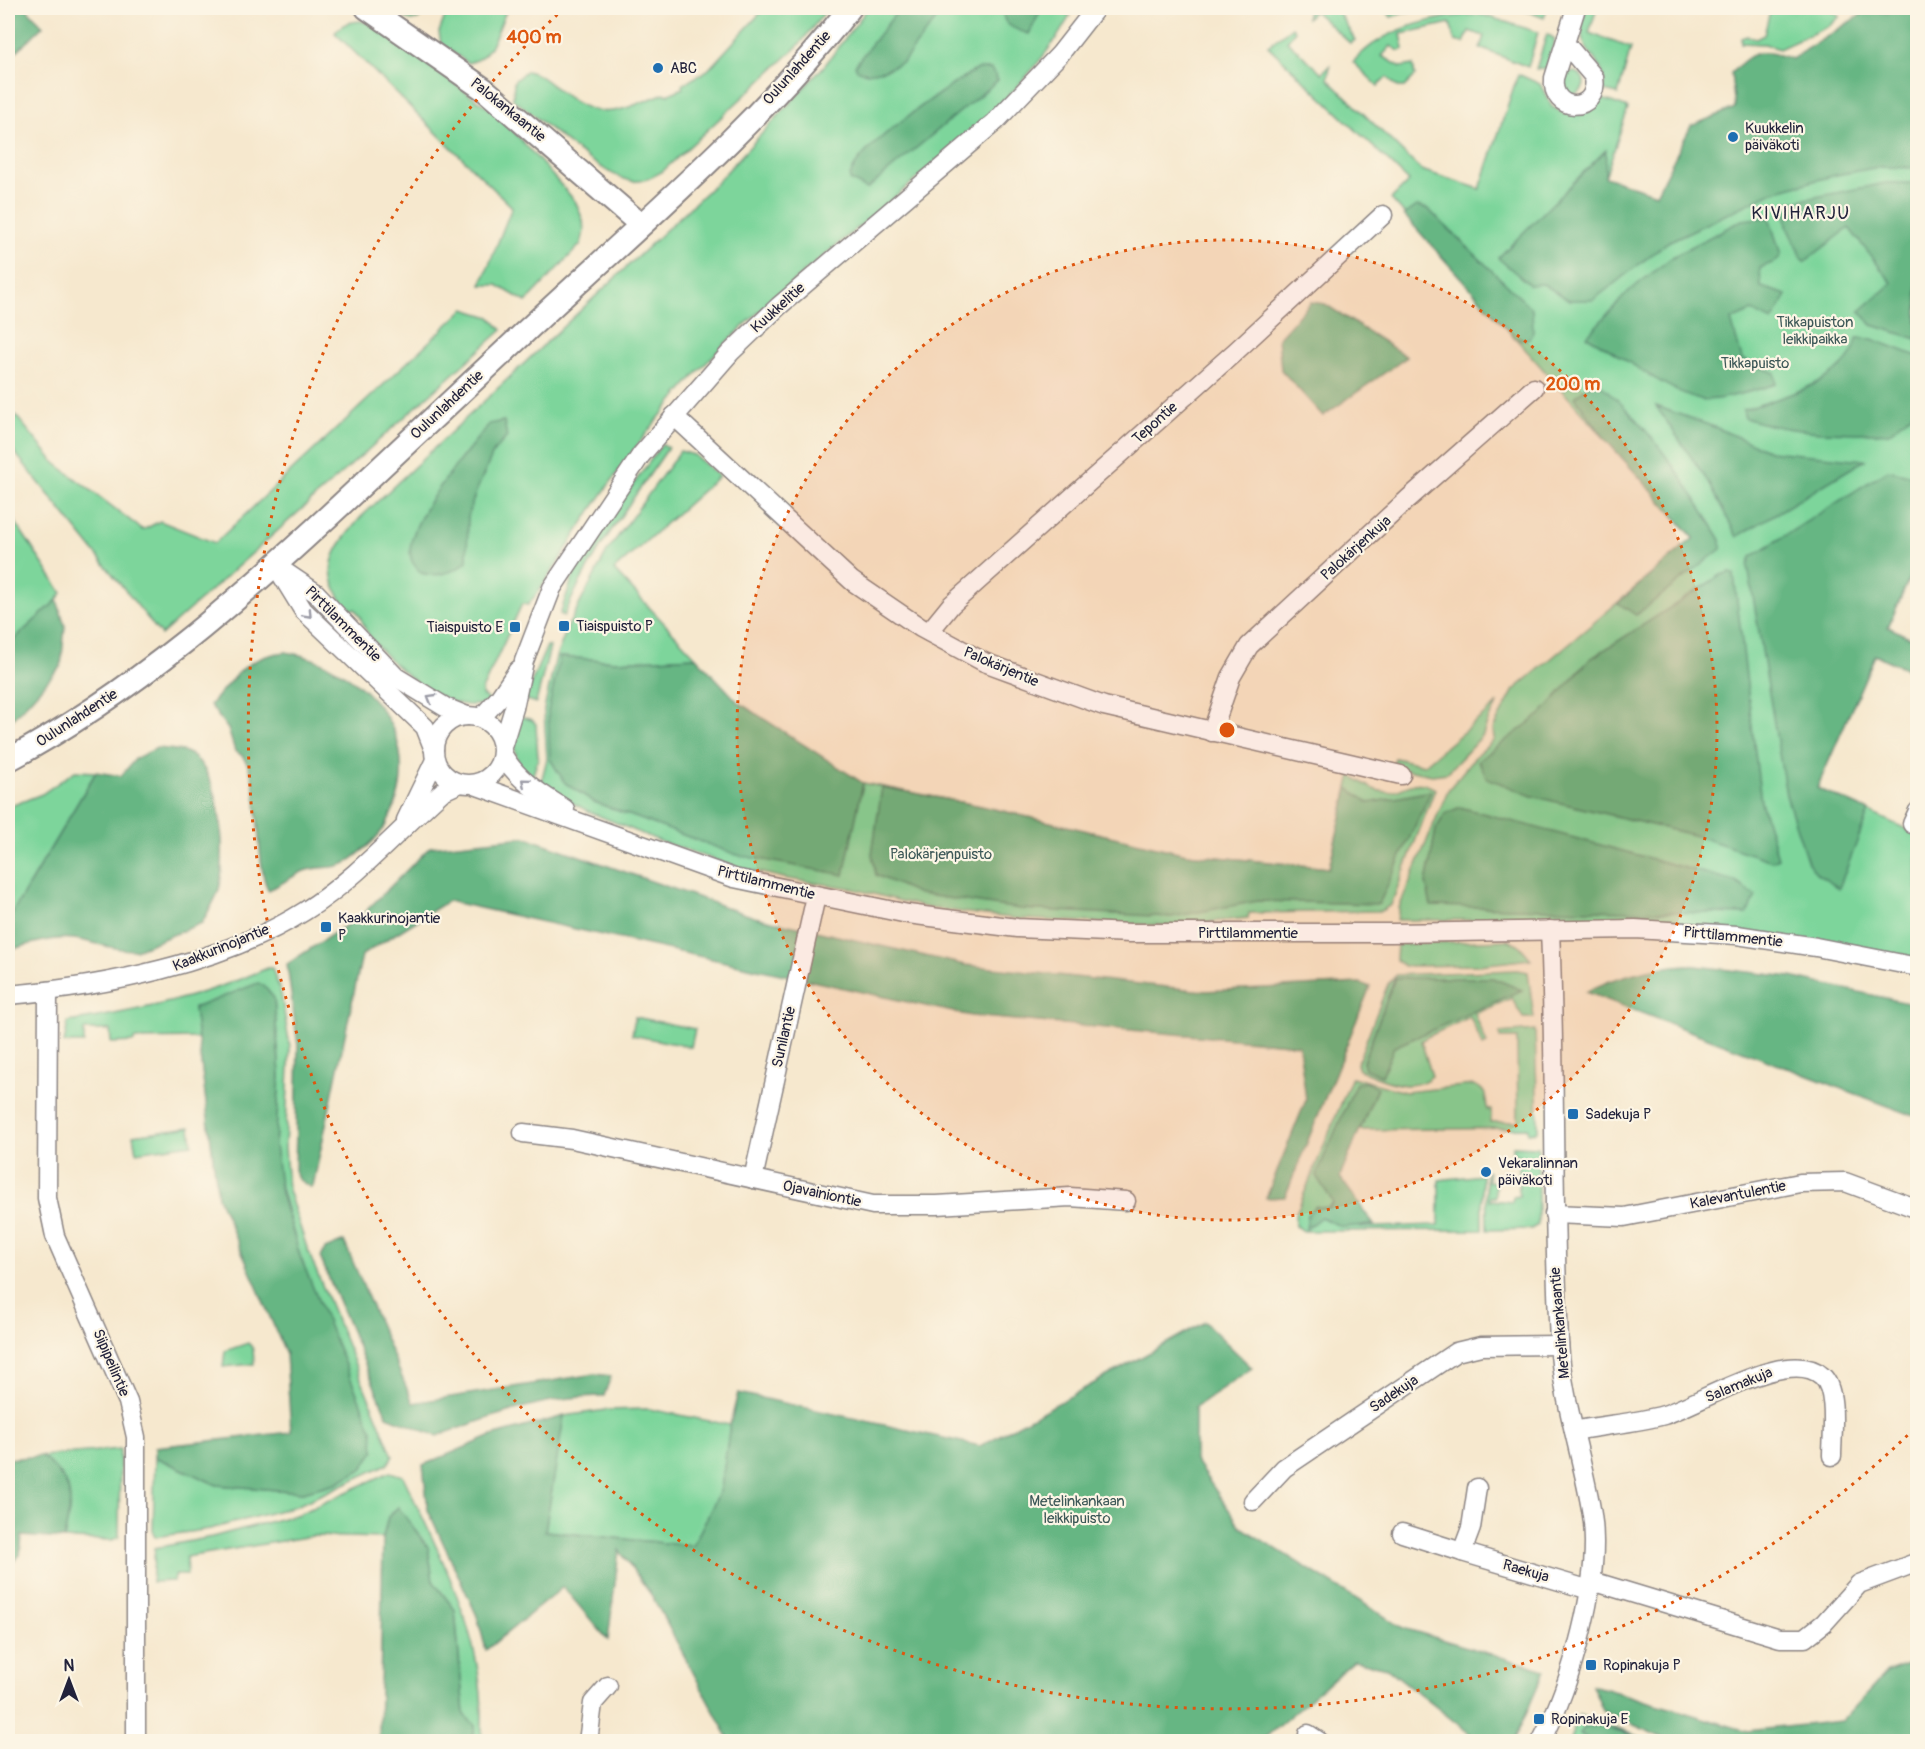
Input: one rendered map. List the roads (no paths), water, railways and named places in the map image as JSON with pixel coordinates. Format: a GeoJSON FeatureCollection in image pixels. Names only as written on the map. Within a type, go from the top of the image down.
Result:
{"type":"FeatureCollection","features":[{"type":"Feature","properties":{"kind":"main road","name":"Palokankaantie"},"geometry":{"type":"LineString","coordinates":[[367,8],[502,103],[640,224]]}},
{"type":"Feature","properties":{"kind":"main road","name":"Oulunlahdentie"},"geometry":{"type":"LineString","coordinates":[[8,760],[90,712],[158,663],[187,642],[276,566],[728,143],[850,8]]}},
{"type":"Feature","properties":{"kind":"street","name":"Kuukkelitie"},"geometry":{"type":"LineString","coordinates":[[503,750],[524,661],[552,588],[641,455],[729,352],[779,306],[995,122],[1060,54],[1096,8]]}},
{"type":"Feature","properties":{"kind":"street"},"geometry":{"type":"LineString","coordinates":[[1565,43],[1576,8]]}},
{"type":"Feature","properties":{"kind":"street","name":"Tepontie"},"geometry":{"type":"LineString","coordinates":[[929,632],[951,605],[1218,367],[1383,215]]}},
{"type":"Feature","properties":{"kind":"street","name":"Palokärjenkuja"},"geometry":{"type":"LineString","coordinates":[[1212,732],[1231,677],[1249,646],[1408,499],[1534,388]]}},
{"type":"Feature","properties":{"kind":"street","name":"Palokärjentie"},"geometry":{"type":"LineString","coordinates":[[674,416],[852,581],[929,632],[984,662],[1018,677],[1104,706],[1401,775]]}},
{"type":"Feature","properties":{"kind":"street","name":"Pirttilammentie"},"geometry":{"type":"LineString","coordinates":[[276,566],[316,593],[396,677],[445,707],[474,717]]}},
{"type":"Feature","properties":{"kind":"street","name":"Pirttilammentie"},"geometry":{"type":"LineString","coordinates":[[276,566],[303,610],[425,727],[435,755]]}},
{"type":"Feature","properties":{"kind":"street","name":"Kuukkelitie"},"geometry":{"type":"LineString","coordinates":[[474,717],[499,698],[524,661]]}},
{"type":"Feature","properties":{"kind":"street"},"geometry":{"type":"LineString","coordinates":[[474,717],[498,732],[503,750],[492,776],[466,784],[443,775],[435,755],[436,736],[451,720],[474,717]]}},
{"type":"Feature","properties":{"kind":"street","name":"Pirttilammentie"},"geometry":{"type":"LineString","coordinates":[[503,750],[512,772],[532,788],[590,824]]}},
{"type":"Feature","properties":{"kind":"street","name":"Kaakkurinojantie"},"geometry":{"type":"LineString","coordinates":[[402,827],[435,755]]}},
{"type":"Feature","properties":{"kind":"street","name":"Pirttilammentie"},"geometry":{"type":"LineString","coordinates":[[466,784],[590,824],[734,878],[908,914],[1017,928],[1130,933],[1392,933],[1635,929],[1737,935],[1816,947],[1917,967]]}},
{"type":"Feature","properties":{"kind":"street","name":"Kaakkurinojantie"},"geometry":{"type":"LineString","coordinates":[[8,995],[48,991],[171,968],[262,933],[304,911],[340,885],[443,791],[466,784]]}},
{"type":"Feature","properties":{"kind":"street","name":"Sunilantie"},"geometry":{"type":"LineString","coordinates":[[753,1179],[816,896]]}},
{"type":"Feature","properties":{"kind":"street","name":"Metelinkankaantie"},"geometry":{"type":"LineString","coordinates":[[1541,1742],[1563,1687],[1591,1585],[1592,1516],[1559,1345],[1554,1214],[1550,930]]}},
{"type":"Feature","properties":{"kind":"street","name":"Siipipeilintie"},"geometry":{"type":"LineString","coordinates":[[48,991],[47,1198],[50,1217],[55,1236],[128,1402],[136,1437],[136,1742]]}},
{"type":"Feature","properties":{"kind":"street","name":"Ojavainiontie"},"geometry":{"type":"LineString","coordinates":[[523,1133],[572,1139],[873,1205],[894,1207],[1070,1197],[1126,1202]]}},
{"type":"Feature","properties":{"kind":"street","name":"Kalevantulentie"},"geometry":{"type":"LineString","coordinates":[[1554,1214],[1624,1217],[1800,1183],[1833,1182],[1845,1182],[1917,1209]]}},
{"type":"Feature","properties":{"kind":"street","name":"Sadekuja"},"geometry":{"type":"LineString","coordinates":[[1253,1501],[1284,1468],[1456,1353],[1474,1347],[1559,1345]]}},
{"type":"Feature","properties":{"kind":"street","name":"Salamakuja"},"geometry":{"type":"LineString","coordinates":[[1574,1431],[1664,1415],[1779,1369],[1808,1368],[1823,1376],[1831,1390],[1832,1456]]}},
{"type":"Feature","properties":{"kind":"street"},"geometry":{"type":"LineString","coordinates":[[1462,1552],[1471,1528],[1477,1488]]}},
{"type":"Feature","properties":{"kind":"street","name":"Raekuja"},"geometry":{"type":"LineString","coordinates":[[1402,1533],[1462,1552],[1591,1585]]}},
{"type":"Feature","properties":{"kind":"street"},"geometry":{"type":"LineString","coordinates":[[1591,1585],[1780,1638],[1805,1638],[1824,1623],[1859,1584],[1917,1562]]}},
{"type":"Feature","properties":{"kind":"street"},"geometry":{"type":"LineString","coordinates":[[588,1742],[593,1703],[608,1686]]}},
{"type":"Feature","properties":{"kind":"place","name":"ABC"},"geometry":{"type":"Point","coordinates":[658,68]}},
{"type":"Feature","properties":{"kind":"place","name":"Kuukkelin päiväkoti"},"geometry":{"type":"Point","coordinates":[1733,137]}},
{"type":"Feature","properties":{"kind":"place","name":"Tiaispuisto P"},"geometry":{"type":"Point","coordinates":[564,626]}},
{"type":"Feature","properties":{"kind":"place","name":"Tiaispuisto E"},"geometry":{"type":"Point","coordinates":[515,627]}},
{"type":"Feature","properties":{"kind":"place","name":"Kaakkurinojantie P"},"geometry":{"type":"Point","coordinates":[326,927]}},
{"type":"Feature","properties":{"kind":"place","name":"Sadekuja P"},"geometry":{"type":"Point","coordinates":[1573,1114]}},
{"type":"Feature","properties":{"kind":"place","name":"Vekaralinnan päiväkoti"},"geometry":{"type":"Point","coordinates":[1486,1172]}},
{"type":"Feature","properties":{"kind":"place","name":"Ropinakuja P"},"geometry":{"type":"Point","coordinates":[1591,1665]}},
{"type":"Feature","properties":{"kind":"place","name":"Ropinakuja E"},"geometry":{"type":"Point","coordinates":[1539,1719]}},
{"type":"Feature","properties":{"kind":"district","name":"KIVIHARJU"},"geometry":{"type":"Point","coordinates":[1801,213]}},
{"type":"Feature","properties":{"kind":"park label","name":"Tikkapuiston leikkipaikka"},"geometry":{"type":"Point","coordinates":[1815,330]}},
{"type":"Feature","properties":{"kind":"park label","name":"Tikkapuisto"},"geometry":{"type":"Point","coordinates":[1755,363]}},
{"type":"Feature","properties":{"kind":"park label","name":"Palokärjenpuisto"},"geometry":{"type":"Point","coordinates":[941,854]}},
{"type":"Feature","properties":{"kind":"park label","name":"Metelinkankaan leikkipuisto"},"geometry":{"type":"Point","coordinates":[1077,1510]}}]}
